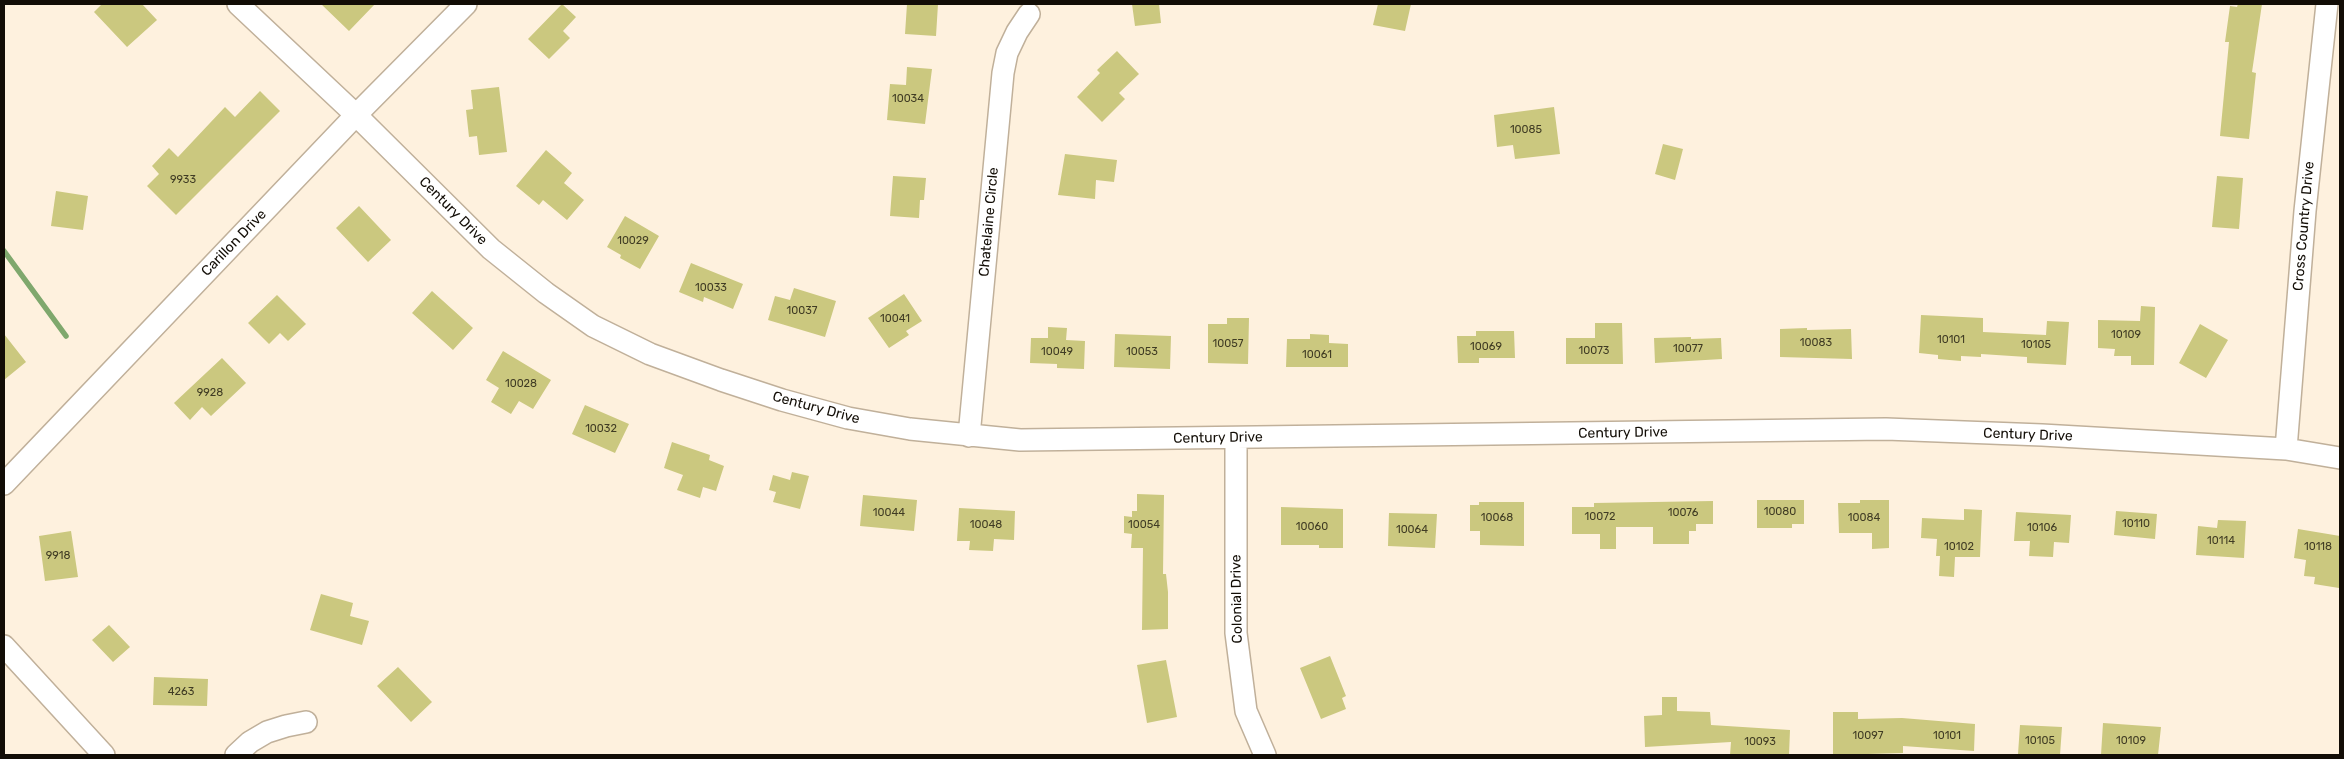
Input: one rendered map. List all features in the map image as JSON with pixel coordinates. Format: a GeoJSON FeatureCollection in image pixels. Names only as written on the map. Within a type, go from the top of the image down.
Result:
{"type":"FeatureCollection","features":[{"type":"Feature","properties":{"kind":"street","name":"Century Drive"},"geometry":{"type":"LineString","coordinates":[[238,4],[356,115],[491,249],[546,293],[594,326],[650,354],[782,400],[848,418],[910,429],[1020,440],[1886,429],[2042,434],[2286,449],[2340,458]]}},
{"type":"Feature","properties":{"kind":"street","name":"Carillon Drive"},"geometry":{"type":"LineString","coordinates":[[4,484],[356,115],[466,4]]}},
{"type":"Feature","properties":{"kind":"street","name":"Cross Country Drive"},"geometry":{"type":"LineString","coordinates":[[2286,449],[2305,211],[2327,4]]}},
{"type":"Feature","properties":{"kind":"street","name":"Chatelaine Circle"},"geometry":{"type":"LineString","coordinates":[[969,436],[1003,73],[1007,53],[1017,32],[1029,14]]}},
{"type":"Feature","properties":{"kind":"street","name":"Colonial Drive"},"geometry":{"type":"LineString","coordinates":[[1236,438],[1236,633],[1246,711],[1265,755]]}},
{"type":"Feature","properties":{"kind":"street"},"geometry":{"type":"LineString","coordinates":[[4,646],[104,755]]}},
{"type":"Feature","properties":{"kind":"street"},"geometry":{"type":"LineString","coordinates":[[236,755],[250,742],[267,732],[306,722]]}},
{"type":"Feature","properties":{"kind":"building"},"geometry":{"type":"Polygon","coordinates":[[[102,4],[142,4],[157,20],[127,47],[94,12],[102,4]]]}},
{"type":"Feature","properties":{"kind":"building"},"geometry":{"type":"Polygon","coordinates":[[[321,4],[375,4],[349,31],[321,4]]]}},
{"type":"Feature","properties":{"kind":"building"},"geometry":{"type":"Polygon","coordinates":[[[562,4],[576,17],[563,31],[570,38],[549,59],[528,39],[562,4]]]}},
{"type":"Feature","properties":{"kind":"building"},"geometry":{"type":"Polygon","coordinates":[[[907,4],[938,4],[936,36],[905,34],[907,4]]]}},
{"type":"Feature","properties":{"kind":"building"},"geometry":{"type":"Polygon","coordinates":[[[1132,4],[1159,4],[1161,23],[1135,26],[1132,4]]]}},
{"type":"Feature","properties":{"kind":"building"},"geometry":{"type":"Polygon","coordinates":[[[1378,4],[1411,4],[1405,31],[1373,25],[1378,4]]]}},
{"type":"Feature","properties":{"kind":"building"},"geometry":{"type":"Polygon","coordinates":[[[2238,4],[2262,4],[2252,72],[2256,73],[2249,139],[2220,136],[2229,42],[2225,42],[2230,6],[2237,7],[2238,4]]]}},
{"type":"Feature","properties":{"kind":"building"},"geometry":{"type":"Polygon","coordinates":[[[1117,51],[1139,74],[1119,93],[1125,99],[1102,122],[1077,97],[1100,73],[1097,70],[1117,51]]]}},
{"type":"Feature","properties":{"kind":"building"},"geometry":{"type":"Polygon","coordinates":[[[907,67],[932,69],[925,124],[887,120],[890,84],[906,85],[907,67]]]}},
{"type":"Feature","properties":{"kind":"building"},"geometry":{"type":"Polygon","coordinates":[[[499,87],[507,152],[479,155],[477,136],[469,137],[466,110],[473,109],[471,90],[499,87]]]}},
{"type":"Feature","properties":{"kind":"building"},"geometry":{"type":"Polygon","coordinates":[[[260,91],[280,111],[176,215],[147,186],[159,174],[152,166],[169,148],[178,157],[225,107],[235,117],[260,91]]]}},
{"type":"Feature","properties":{"kind":"building"},"geometry":{"type":"Polygon","coordinates":[[[1554,107],[1560,154],[1515,159],[1513,145],[1497,147],[1494,115],[1554,107]]]}},
{"type":"Feature","properties":{"kind":"building"},"geometry":{"type":"Polygon","coordinates":[[[1663,144],[1683,149],[1675,180],[1655,174],[1663,144]]]}},
{"type":"Feature","properties":{"kind":"building"},"geometry":{"type":"Polygon","coordinates":[[[546,150],[572,173],[564,183],[584,200],[567,220],[543,200],[539,205],[516,186],[546,150]]]}},
{"type":"Feature","properties":{"kind":"building"},"geometry":{"type":"Polygon","coordinates":[[[1065,154],[1117,160],[1114,182],[1096,180],[1095,199],[1058,195],[1065,154]]]}},
{"type":"Feature","properties":{"kind":"building"},"geometry":{"type":"Polygon","coordinates":[[[893,176],[926,178],[924,200],[920,200],[919,218],[890,216],[893,176]]]}},
{"type":"Feature","properties":{"kind":"building"},"geometry":{"type":"Polygon","coordinates":[[[2217,176],[2243,178],[2239,229],[2212,227],[2217,176]]]}},
{"type":"Feature","properties":{"kind":"building"},"geometry":{"type":"Polygon","coordinates":[[[56,191],[88,196],[83,230],[51,226],[56,191]]]}},
{"type":"Feature","properties":{"kind":"building"},"geometry":{"type":"Polygon","coordinates":[[[359,206],[391,240],[368,262],[336,228],[359,206]]]}},
{"type":"Feature","properties":{"kind":"building"},"geometry":{"type":"Polygon","coordinates":[[[625,216],[659,236],[640,269],[620,258],[621,255],[607,247],[625,216]]]}},
{"type":"Feature","properties":{"kind":"building"},"geometry":{"type":"Polygon","coordinates":[[[691,263],[743,284],[733,309],[704,297],[703,302],[679,292],[691,263]]]}},
{"type":"Feature","properties":{"kind":"building"},"geometry":{"type":"Polygon","coordinates":[[[794,288],[836,301],[825,337],[768,320],[775,296],[790,300],[794,288]]]}},
{"type":"Feature","properties":{"kind":"building"},"geometry":{"type":"Polygon","coordinates":[[[432,291],[473,328],[453,350],[412,313],[432,291]]]}},
{"type":"Feature","properties":{"kind":"building"},"geometry":{"type":"Polygon","coordinates":[[[904,294],[922,321],[906,331],[909,335],[889,348],[868,318],[904,294]]]}},
{"type":"Feature","properties":{"kind":"building"},"geometry":{"type":"Polygon","coordinates":[[[277,295],[306,324],[288,341],[280,333],[269,344],[248,323],[277,295]]]}},
{"type":"Feature","properties":{"kind":"building"},"geometry":{"type":"Polygon","coordinates":[[[2141,306],[2155,307],[2154,365],[2131,365],[2131,356],[2114,356],[2115,349],[2098,348],[2098,320],[2140,321],[2141,306]]]}},
{"type":"Feature","properties":{"kind":"building"},"geometry":{"type":"Polygon","coordinates":[[[1921,315],[1983,318],[1983,332],[2046,335],[2047,321],[2069,322],[2066,365],[2027,363],[2027,357],[1981,354],[1981,357],[1961,356],[1961,361],[1938,359],[1938,355],[1919,353],[1921,315]]]}},
{"type":"Feature","properties":{"kind":"building"},"geometry":{"type":"Polygon","coordinates":[[[1227,318],[1249,318],[1248,364],[1208,363],[1208,324],[1227,324],[1227,318]]]}},
{"type":"Feature","properties":{"kind":"building"},"geometry":{"type":"Polygon","coordinates":[[[1595,323],[1622,323],[1623,364],[1566,364],[1566,338],[1595,338],[1595,323]]]}},
{"type":"Feature","properties":{"kind":"building"},"geometry":{"type":"Polygon","coordinates":[[[2200,324],[2228,340],[2206,378],[2179,363],[2200,324]]]}},
{"type":"Feature","properties":{"kind":"building"},"geometry":{"type":"Polygon","coordinates":[[[1048,327],[1067,328],[1066,340],[1085,341],[1084,369],[1057,368],[1057,364],[1030,363],[1031,338],[1048,338],[1048,327]]]}},
{"type":"Feature","properties":{"kind":"building"},"geometry":{"type":"Polygon","coordinates":[[[1807,328],[1807,330],[1851,329],[1852,359],[1780,357],[1780,329],[1807,328]]]}},
{"type":"Feature","properties":{"kind":"building"},"geometry":{"type":"Polygon","coordinates":[[[1476,331],[1514,331],[1515,358],[1479,358],[1479,363],[1458,363],[1457,336],[1476,336],[1476,331]]]}},
{"type":"Feature","properties":{"kind":"building"},"geometry":{"type":"Polygon","coordinates":[[[4,334],[26,362],[4,380],[4,334]]]}},
{"type":"Feature","properties":{"kind":"building"},"geometry":{"type":"Polygon","coordinates":[[[1115,334],[1171,336],[1170,369],[1114,367],[1115,334]]]}},
{"type":"Feature","properties":{"kind":"building"},"geometry":{"type":"Polygon","coordinates":[[[1310,334],[1329,335],[1329,343],[1348,344],[1348,367],[1286,367],[1287,339],[1310,339],[1310,334]]]}},
{"type":"Feature","properties":{"kind":"building"},"geometry":{"type":"Polygon","coordinates":[[[1691,337],[1691,339],[1721,338],[1722,359],[1655,363],[1654,338],[1691,337]]]}},
{"type":"Feature","properties":{"kind":"building"},"geometry":{"type":"Polygon","coordinates":[[[503,351],[551,380],[533,409],[519,401],[511,414],[491,402],[499,388],[486,380],[503,351]]]}},
{"type":"Feature","properties":{"kind":"building"},"geometry":{"type":"Polygon","coordinates":[[[222,358],[246,383],[211,416],[202,407],[190,420],[174,403],[222,358]]]}},
{"type":"Feature","properties":{"kind":"building"},"geometry":{"type":"Polygon","coordinates":[[[585,405],[629,424],[615,453],[572,434],[585,405]]]}},
{"type":"Feature","properties":{"kind":"building"},"geometry":{"type":"Polygon","coordinates":[[[672,442],[710,455],[709,460],[724,466],[716,491],[703,487],[700,498],[677,490],[683,475],[664,468],[672,442]]]}},
{"type":"Feature","properties":{"kind":"building"},"geometry":{"type":"Polygon","coordinates":[[[792,472],[809,476],[800,509],[773,502],[776,492],[769,490],[773,475],[790,480],[792,472]]]}},
{"type":"Feature","properties":{"kind":"building"},"geometry":{"type":"Polygon","coordinates":[[[1137,494],[1164,495],[1163,574],[1166,574],[1168,592],[1168,629],[1142,630],[1143,548],[1131,548],[1132,534],[1124,533],[1124,516],[1132,517],[1132,511],[1137,511],[1137,494]]]}},
{"type":"Feature","properties":{"kind":"building"},"geometry":{"type":"Polygon","coordinates":[[[863,495],[917,500],[914,531],[860,526],[863,495]]]}},
{"type":"Feature","properties":{"kind":"building"},"geometry":{"type":"Polygon","coordinates":[[[1757,500],[1804,500],[1804,524],[1792,524],[1792,528],[1757,528],[1757,500]]]}},
{"type":"Feature","properties":{"kind":"building"},"geometry":{"type":"Polygon","coordinates":[[[1860,500],[1889,500],[1889,548],[1872,549],[1872,533],[1839,533],[1838,503],[1860,503],[1860,500]]]}},
{"type":"Feature","properties":{"kind":"building"},"geometry":{"type":"Polygon","coordinates":[[[1713,501],[1713,524],[1696,524],[1696,531],[1689,531],[1689,544],[1653,544],[1653,527],[1616,527],[1616,549],[1600,549],[1600,534],[1572,534],[1572,507],[1594,507],[1594,503],[1713,501]]]}},
{"type":"Feature","properties":{"kind":"building"},"geometry":{"type":"Polygon","coordinates":[[[1479,502],[1524,502],[1524,546],[1480,545],[1480,531],[1470,531],[1470,505],[1479,505],[1479,502]]]}},
{"type":"Feature","properties":{"kind":"building"},"geometry":{"type":"Polygon","coordinates":[[[1281,507],[1343,509],[1343,548],[1319,548],[1319,545],[1281,545],[1281,507]]]}},
{"type":"Feature","properties":{"kind":"building"},"geometry":{"type":"Polygon","coordinates":[[[959,508],[1015,511],[1014,540],[994,539],[993,551],[969,550],[970,541],[957,541],[959,508]]]}},
{"type":"Feature","properties":{"kind":"building"},"geometry":{"type":"Polygon","coordinates":[[[1964,509],[1982,510],[1980,557],[1955,557],[1954,577],[1939,576],[1940,556],[1936,556],[1937,539],[1921,538],[1922,518],[1964,520],[1964,509]]]}},
{"type":"Feature","properties":{"kind":"building"},"geometry":{"type":"Polygon","coordinates":[[[2116,511],[2157,514],[2155,539],[2114,535],[2116,511]]]}},
{"type":"Feature","properties":{"kind":"building"},"geometry":{"type":"Polygon","coordinates":[[[2016,512],[2071,515],[2069,543],[2054,542],[2053,557],[2029,556],[2030,541],[2014,541],[2016,512]]]}},
{"type":"Feature","properties":{"kind":"building"},"geometry":{"type":"Polygon","coordinates":[[[1389,513],[1437,514],[1435,548],[1388,546],[1389,513]]]}},
{"type":"Feature","properties":{"kind":"building"},"geometry":{"type":"Polygon","coordinates":[[[2218,520],[2246,521],[2244,558],[2196,555],[2198,526],[2217,528],[2218,520]]]}},
{"type":"Feature","properties":{"kind":"building"},"geometry":{"type":"Polygon","coordinates":[[[2298,529],[2340,536],[2339,588],[2314,584],[2315,577],[2304,576],[2306,560],[2294,558],[2298,529]]]}},
{"type":"Feature","properties":{"kind":"building"},"geometry":{"type":"Polygon","coordinates":[[[71,531],[78,577],[45,581],[39,536],[71,531]]]}},
{"type":"Feature","properties":{"kind":"building"},"geometry":{"type":"Polygon","coordinates":[[[321,594],[353,603],[350,616],[369,621],[362,645],[310,630],[321,594]]]}},
{"type":"Feature","properties":{"kind":"building"},"geometry":{"type":"Polygon","coordinates":[[[109,625],[130,647],[113,662],[92,640],[109,625]]]}},
{"type":"Feature","properties":{"kind":"building"},"geometry":{"type":"Polygon","coordinates":[[[1330,656],[1346,696],[1342,698],[1346,709],[1321,719],[1300,668],[1330,656]]]}},
{"type":"Feature","properties":{"kind":"building"},"geometry":{"type":"Polygon","coordinates":[[[1166,660],[1177,717],[1147,723],[1137,665],[1166,660]]]}},
{"type":"Feature","properties":{"kind":"building"},"geometry":{"type":"Polygon","coordinates":[[[398,667],[432,702],[411,722],[377,686],[398,667]]]}},
{"type":"Feature","properties":{"kind":"building"},"geometry":{"type":"Polygon","coordinates":[[[154,677],[208,679],[207,706],[153,705],[154,677]]]}},
{"type":"Feature","properties":{"kind":"building"},"geometry":{"type":"Polygon","coordinates":[[[1662,697],[1677,697],[1677,711],[1710,712],[1711,725],[1790,730],[1789,755],[1730,755],[1731,742],[1645,747],[1644,716],[1662,715],[1662,697]]]}},
{"type":"Feature","properties":{"kind":"building"},"geometry":{"type":"Polygon","coordinates":[[[1833,712],[1858,712],[1858,719],[1902,718],[1975,724],[1974,751],[1903,746],[1903,753],[1833,755],[1833,712]]]}},
{"type":"Feature","properties":{"kind":"building"},"geometry":{"type":"Polygon","coordinates":[[[2103,723],[2161,727],[2158,755],[2101,755],[2103,723]]]}},
{"type":"Feature","properties":{"kind":"building"},"geometry":{"type":"Polygon","coordinates":[[[2020,725],[2062,727],[2060,755],[2018,754],[2020,725]]]}},
{"type":"Feature","properties":{"kind":"waterway"},"geometry":{"type":"LineString","coordinates":[[4,251],[66,336]]}}]}
